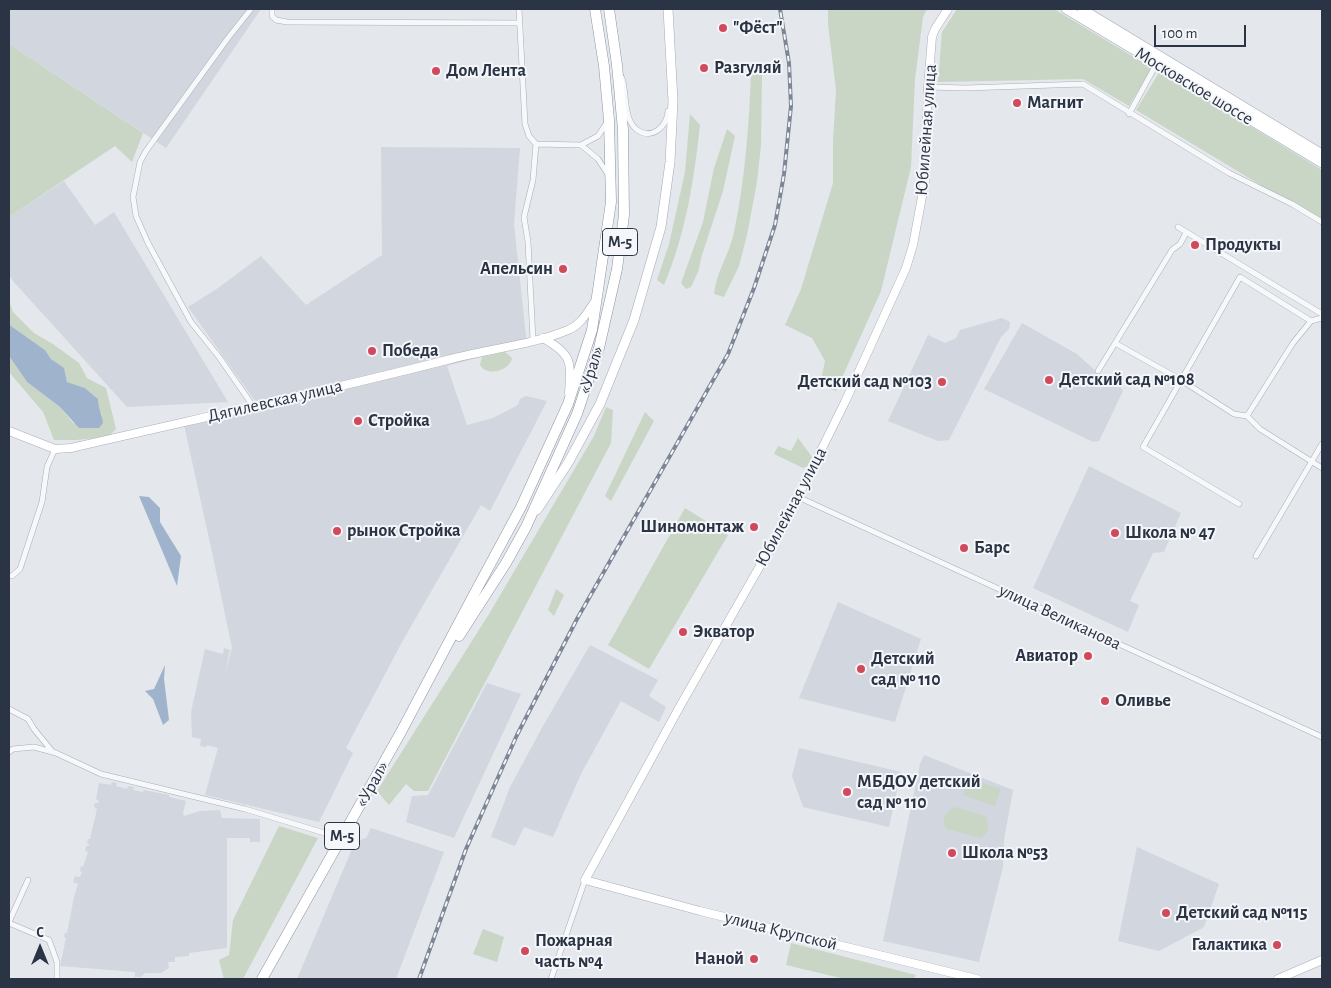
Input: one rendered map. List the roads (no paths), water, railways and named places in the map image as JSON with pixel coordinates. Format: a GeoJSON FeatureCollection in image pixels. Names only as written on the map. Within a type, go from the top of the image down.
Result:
{"type":"FeatureCollection","features":[{"type":"Feature","properties":{"kind":"highway","name":"«Урал»"},"geometry":{"type":"LineString","coordinates":[[421,693],[506,563],[526,527],[577,414],[599,348],[617,268],[624,215],[623,130],[618,65],[610,10]]}},
{"type":"Feature","properties":{"kind":"highway","name":"«Урал»"},"geometry":{"type":"LineString","coordinates":[[262,979],[421,693],[521,507],[568,404],[592,330],[611,202],[609,120],[596,12]]}},
{"type":"Feature","properties":{"kind":"main road"},"geometry":{"type":"LineString","coordinates":[[526,527],[568,463],[600,404],[634,320],[661,227],[670,162],[673,101],[668,9]]}},
{"type":"Feature","properties":{"kind":"main road","name":"Московское шоссе"},"geometry":{"type":"LineString","coordinates":[[1066,9],[1322,163]]}},
{"type":"Feature","properties":{"kind":"main road","name":"Московское шоссе"},"geometry":{"type":"LineString","coordinates":[[1082,9],[1322,154]]}},
{"type":"Feature","properties":{"kind":"street"},"geometry":{"type":"LineString","coordinates":[[252,9],[228,38],[146,151],[140,162],[133,197],[136,216],[148,243],[191,322],[219,357],[253,406]]}},
{"type":"Feature","properties":{"kind":"street"},"geometry":{"type":"LineString","coordinates":[[272,9],[272,16],[276,20],[287,22],[520,23]]}},
{"type":"Feature","properties":{"kind":"street"},"geometry":{"type":"LineString","coordinates":[[519,9],[526,124],[529,136],[536,144],[533,180],[524,217],[528,242],[533,340]]}},
{"type":"Feature","properties":{"kind":"street","name":"Юбилейная улица"},"geometry":{"type":"LineString","coordinates":[[551,979],[585,880],[798,497],[845,402],[906,268],[913,244],[925,181],[928,87],[932,37],[948,9]]}},
{"type":"Feature","properties":{"kind":"street"},"geometry":{"type":"LineString","coordinates":[[1130,114],[1157,63]]}},
{"type":"Feature","properties":{"kind":"street"},"geometry":{"type":"LineString","coordinates":[[618,65],[625,87],[631,123],[642,132],[651,134],[659,130],[664,124],[668,115],[672,88]]}},
{"type":"Feature","properties":{"kind":"street"},"geometry":{"type":"LineString","coordinates":[[928,87],[966,88],[1083,84],[1228,173],[1292,204],[1322,222]]}},
{"type":"Feature","properties":{"kind":"street"},"geometry":{"type":"LineString","coordinates":[[536,144],[581,145],[598,136],[609,120]]}},
{"type":"Feature","properties":{"kind":"street"},"geometry":{"type":"LineString","coordinates":[[581,145],[598,159],[610,177]]}},
{"type":"Feature","properties":{"kind":"street"},"geometry":{"type":"LineString","coordinates":[[1178,227],[1186,234],[1322,316]]}},
{"type":"Feature","properties":{"kind":"street"},"geometry":{"type":"LineString","coordinates":[[1098,371],[1172,250],[1180,244],[1186,234]]}},
{"type":"Feature","properties":{"kind":"street"},"geometry":{"type":"LineString","coordinates":[[1239,504],[1143,447],[1240,277],[1311,321]]}},
{"type":"Feature","properties":{"kind":"street","name":"Дягилевская улица"},"geometry":{"type":"LineString","coordinates":[[9,431],[55,448],[71,448],[543,338],[569,330],[578,324],[597,298]]}},
{"type":"Feature","properties":{"kind":"street"},"geometry":{"type":"LineString","coordinates":[[1247,416],[1293,343],[1311,321],[1322,316]]}},
{"type":"Feature","properties":{"kind":"street"},"geometry":{"type":"LineString","coordinates":[[543,338],[561,349],[567,357],[570,366],[568,404]]}},
{"type":"Feature","properties":{"kind":"street"},"geometry":{"type":"LineString","coordinates":[[1115,344],[1181,380],[1234,414],[1247,416],[1260,429],[1322,468]]}},
{"type":"Feature","properties":{"kind":"street"},"geometry":{"type":"LineString","coordinates":[[1256,556],[1322,444]]}},
{"type":"Feature","properties":{"kind":"street"},"geometry":{"type":"LineString","coordinates":[[9,576],[12,576],[20,569],[42,502],[47,467],[55,448]]}},
{"type":"Feature","properties":{"kind":"street","name":"улица Великанова"},"geometry":{"type":"LineString","coordinates":[[798,497],[1322,737]]}},
{"type":"Feature","properties":{"kind":"street"},"geometry":{"type":"LineString","coordinates":[[9,709],[28,719],[53,752]]}},
{"type":"Feature","properties":{"kind":"street"},"geometry":{"type":"LineString","coordinates":[[9,752],[13,749],[34,747],[53,752],[101,774],[244,809],[341,838]]}},
{"type":"Feature","properties":{"kind":"street"},"geometry":{"type":"LineString","coordinates":[[28,880],[9,922],[49,940],[57,962],[57,979]]}},
{"type":"Feature","properties":{"kind":"street","name":"улица Крупской"},"geometry":{"type":"LineString","coordinates":[[585,880],[700,911],[977,979]]}},
{"type":"Feature","properties":{"kind":"street"},"geometry":{"type":"LineString","coordinates":[[1278,979],[1322,960]]}},
{"type":"Feature","properties":{"kind":"water"},"geometry":{"type":"Polygon","coordinates":[[[9,321],[11,326],[45,350],[51,359],[64,368],[67,382],[85,388],[98,399],[103,423],[99,428],[79,428],[60,407],[27,382],[9,356],[9,321]]]}},
{"type":"Feature","properties":{"kind":"water"},"geometry":{"type":"Polygon","coordinates":[[[139,496],[149,497],[160,508],[160,522],[181,556],[177,586],[139,496]]]}},
{"type":"Feature","properties":{"kind":"water"},"geometry":{"type":"Polygon","coordinates":[[[165,665],[164,679],[169,720],[163,725],[153,699],[145,691],[154,689],[165,665]]]}},
{"type":"Feature","properties":{"kind":"railway"},"geometry":{"type":"LineString","coordinates":[[419,979],[466,849],[517,735],[577,619],[728,354],[754,288],[775,225],[784,174],[791,106],[789,63],[780,9]]}},
{"type":"Feature","properties":{"kind":"place","name":"\"Фёст\""},"geometry":{"type":"Point","coordinates":[723,28]}},
{"type":"Feature","properties":{"kind":"place","name":"Разгуляй"},"geometry":{"type":"Point","coordinates":[704,68]}},
{"type":"Feature","properties":{"kind":"place","name":"Дом Лента"},"geometry":{"type":"Point","coordinates":[436,71]}},
{"type":"Feature","properties":{"kind":"place","name":"Магнит"},"geometry":{"type":"Point","coordinates":[1017,103]}},
{"type":"Feature","properties":{"kind":"place","name":"Продукты"},"geometry":{"type":"Point","coordinates":[1195,245]}},
{"type":"Feature","properties":{"kind":"place","name":"Апельсин"},"geometry":{"type":"Point","coordinates":[563,269]}},
{"type":"Feature","properties":{"kind":"place","name":"Победа"},"geometry":{"type":"Point","coordinates":[372,351]}},
{"type":"Feature","properties":{"kind":"place","name":"Детский сад №108"},"geometry":{"type":"Point","coordinates":[1049,380]}},
{"type":"Feature","properties":{"kind":"place","name":"Детский сад №103"},"geometry":{"type":"Point","coordinates":[942,382]}},
{"type":"Feature","properties":{"kind":"place","name":"Стройка"},"geometry":{"type":"Point","coordinates":[358,421]}},
{"type":"Feature","properties":{"kind":"place","name":"Шиномонтаж"},"geometry":{"type":"Point","coordinates":[754,527]}},
{"type":"Feature","properties":{"kind":"place","name":"рынок Стройка"},"geometry":{"type":"Point","coordinates":[337,531]}},
{"type":"Feature","properties":{"kind":"place","name":"Школа № 47"},"geometry":{"type":"Point","coordinates":[1115,533]}},
{"type":"Feature","properties":{"kind":"place","name":"Барс"},"geometry":{"type":"Point","coordinates":[964,548]}},
{"type":"Feature","properties":{"kind":"place","name":"Экватор"},"geometry":{"type":"Point","coordinates":[683,632]}},
{"type":"Feature","properties":{"kind":"place","name":"Авиатор"},"geometry":{"type":"Point","coordinates":[1088,656]}},
{"type":"Feature","properties":{"kind":"place","name":"Детский сад № 110"},"geometry":{"type":"Point","coordinates":[861,669]}},
{"type":"Feature","properties":{"kind":"place","name":"Оливье"},"geometry":{"type":"Point","coordinates":[1105,701]}},
{"type":"Feature","properties":{"kind":"place","name":"МБДОУ детский сад № 110"},"geometry":{"type":"Point","coordinates":[847,792]}},
{"type":"Feature","properties":{"kind":"place","name":"Школа №53"},"geometry":{"type":"Point","coordinates":[952,853]}},
{"type":"Feature","properties":{"kind":"place","name":"Детский сад №115"},"geometry":{"type":"Point","coordinates":[1166,913]}},
{"type":"Feature","properties":{"kind":"place","name":"Галактика"},"geometry":{"type":"Point","coordinates":[1277,945]}},
{"type":"Feature","properties":{"kind":"place","name":"Пожарная часть №4"},"geometry":{"type":"Point","coordinates":[525,951]}},
{"type":"Feature","properties":{"kind":"place","name":"Наной"},"geometry":{"type":"Point","coordinates":[754,959]}}]}
